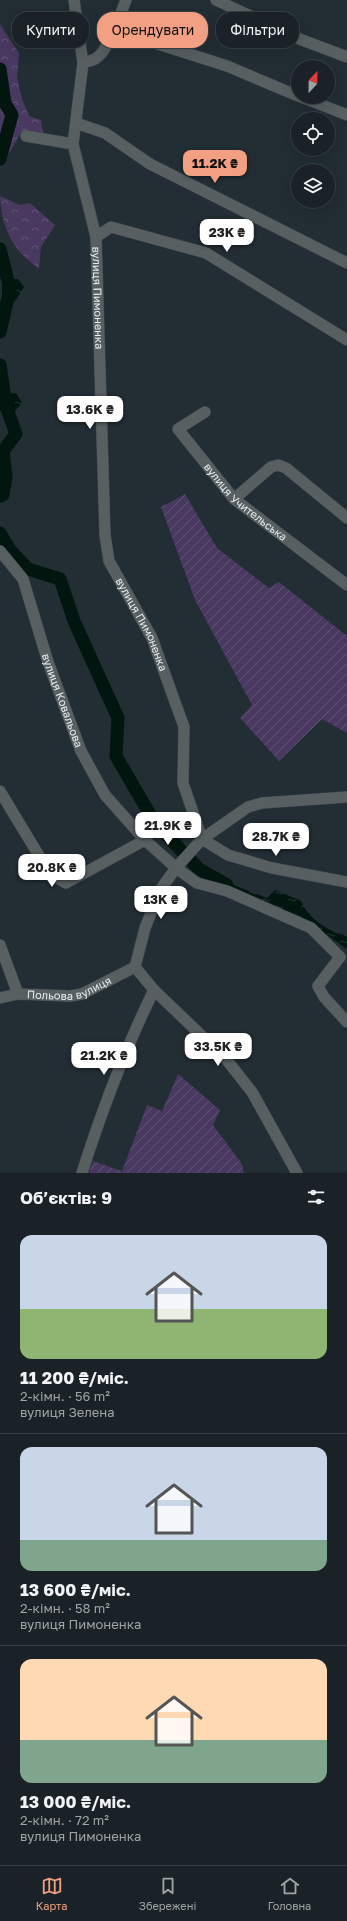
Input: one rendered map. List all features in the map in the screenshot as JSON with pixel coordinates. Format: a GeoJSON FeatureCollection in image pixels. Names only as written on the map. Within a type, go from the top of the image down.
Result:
{"type":"FeatureCollection","features":[{"type":"Feature","properties":{"kind":"street","name":"вулиця Пимоненка"},"geometry":{"type":"LineString","coordinates":[[74,0],[82,63],[73,144],[96,237],[104,527],[109,560],[152,638],[184,727],[183,783],[202,839]]}},
{"type":"Feature","properties":{"kind":"street"},"geometry":{"type":"LineString","coordinates":[[121,12],[126,0]]}},
{"type":"Feature","properties":{"kind":"street"},"geometry":{"type":"LineString","coordinates":[[216,0],[302,40],[347,57]]}},
{"type":"Feature","properties":{"kind":"street"},"geometry":{"type":"LineString","coordinates":[[82,63],[96,58],[102,48]]}},
{"type":"Feature","properties":{"kind":"street"},"geometry":{"type":"LineString","coordinates":[[170,48],[227,66],[291,93]]}},
{"type":"Feature","properties":{"kind":"street"},"geometry":{"type":"LineString","coordinates":[[319,104],[347,115]]}},
{"type":"Feature","properties":{"kind":"street"},"geometry":{"type":"LineString","coordinates":[[76,123],[105,133],[150,164],[347,264]]}},
{"type":"Feature","properties":{"kind":"street"},"geometry":{"type":"LineString","coordinates":[[26,136],[73,144]]}},
{"type":"Feature","properties":{"kind":"street"},"geometry":{"type":"LineString","coordinates":[[96,237],[111,227],[206,254],[346,337]]}},
{"type":"Feature","properties":{"kind":"street","name":"вулиця Учительська"},"geometry":{"type":"LineString","coordinates":[[205,412],[178,429],[234,499],[347,585]]}},
{"type":"Feature","properties":{"kind":"street"},"geometry":{"type":"LineString","coordinates":[[234,499],[271,467],[278,465],[286,468],[347,518]]}},
{"type":"Feature","properties":{"kind":"street","name":"вулиця Ковальова"},"geometry":{"type":"LineString","coordinates":[[0,551],[23,579],[48,662],[81,750],[105,795],[145,840],[196,883],[227,892],[311,928],[344,960]]}},
{"type":"Feature","properties":{"kind":"street"},"geometry":{"type":"LineString","coordinates":[[0,791],[50,874],[66,883],[145,840]]}},
{"type":"Feature","properties":{"kind":"street"},"geometry":{"type":"LineString","coordinates":[[297,1173],[252,1092],[226,1059],[154,990],[135,967],[145,928],[160,890],[177,867],[202,839],[248,807],[262,803],[347,797]]}},
{"type":"Feature","properties":{"kind":"street"},"geometry":{"type":"LineString","coordinates":[[202,839],[228,855],[272,868],[347,882]]}},
{"type":"Feature","properties":{"kind":"street"},"geometry":{"type":"LineString","coordinates":[[0,945],[18,994]]}},
{"type":"Feature","properties":{"kind":"street"},"geometry":{"type":"LineString","coordinates":[[344,960],[318,986],[324,997],[347,1022]]}},
{"type":"Feature","properties":{"kind":"street","name":"Польова вулиця"},"geometry":{"type":"LineString","coordinates":[[0,998],[18,994],[70,996],[82,994],[135,967]]}},
{"type":"Feature","properties":{"kind":"street"},"geometry":{"type":"LineString","coordinates":[[82,1173],[134,1029],[154,990]]}},
{"type":"Feature","properties":{"kind":"green space"},"geometry":{"type":"Polygon","coordinates":[[[0,24],[12,42],[12,48],[16,48],[19,53],[17,77],[22,99],[29,116],[41,120],[43,133],[20,134],[9,154],[0,146],[0,24]]]}},
{"type":"Feature","properties":{"kind":"green space"},"geometry":{"type":"Polygon","coordinates":[[[0,196],[20,205],[30,203],[55,225],[41,247],[39,269],[18,250],[12,242],[4,223],[0,196]]]}},
{"type":"Feature","properties":{"kind":"green space"},"geometry":{"type":"Polygon","coordinates":[[[185,494],[217,548],[269,588],[279,582],[347,636],[347,733],[322,719],[279,761],[240,718],[252,705],[195,600],[161,507],[185,494]]]}},
{"type":"Feature","properties":{"kind":"green space"},"geometry":{"type":"Polygon","coordinates":[[[178,1074],[220,1110],[213,1125],[242,1164],[244,1173],[89,1173],[93,1161],[122,1171],[147,1105],[162,1111],[178,1074]]]}},
{"type":"Feature","properties":{"kind":"water"},"geometry":{"type":"Polygon","coordinates":[[[2,279],[18,279],[24,287],[15,301],[2,296],[2,279]]]}},
{"type":"Feature","properties":{"kind":"water"},"geometry":{"type":"Polygon","coordinates":[[[16,393],[22,403],[15,411],[0,411],[0,395],[16,393]]]}},
{"type":"Feature","properties":{"kind":"water"},"geometry":{"type":"Polygon","coordinates":[[[204,876],[213,877],[267,898],[275,890],[301,901],[310,915],[323,926],[347,937],[347,949],[300,916],[277,908],[204,876]]]}},
{"type":"Feature","properties":{"kind":"waterway"},"geometry":{"type":"LineString","coordinates":[[0,69],[5,103],[12,115],[0,159]]}},
{"type":"Feature","properties":{"kind":"waterway"},"geometry":{"type":"LineString","coordinates":[[0,249],[10,289],[0,332]]}},
{"type":"Feature","properties":{"kind":"waterway"},"geometry":{"type":"LineString","coordinates":[[0,365],[6,406],[16,434],[3,451],[6,477],[3,495],[0,496]]}},
{"type":"Feature","properties":{"kind":"waterway"},"geometry":{"type":"LineString","coordinates":[[0,533],[10,550],[28,569],[60,579],[74,621],[118,718],[116,756],[155,823],[199,869],[227,885]]}}]}
